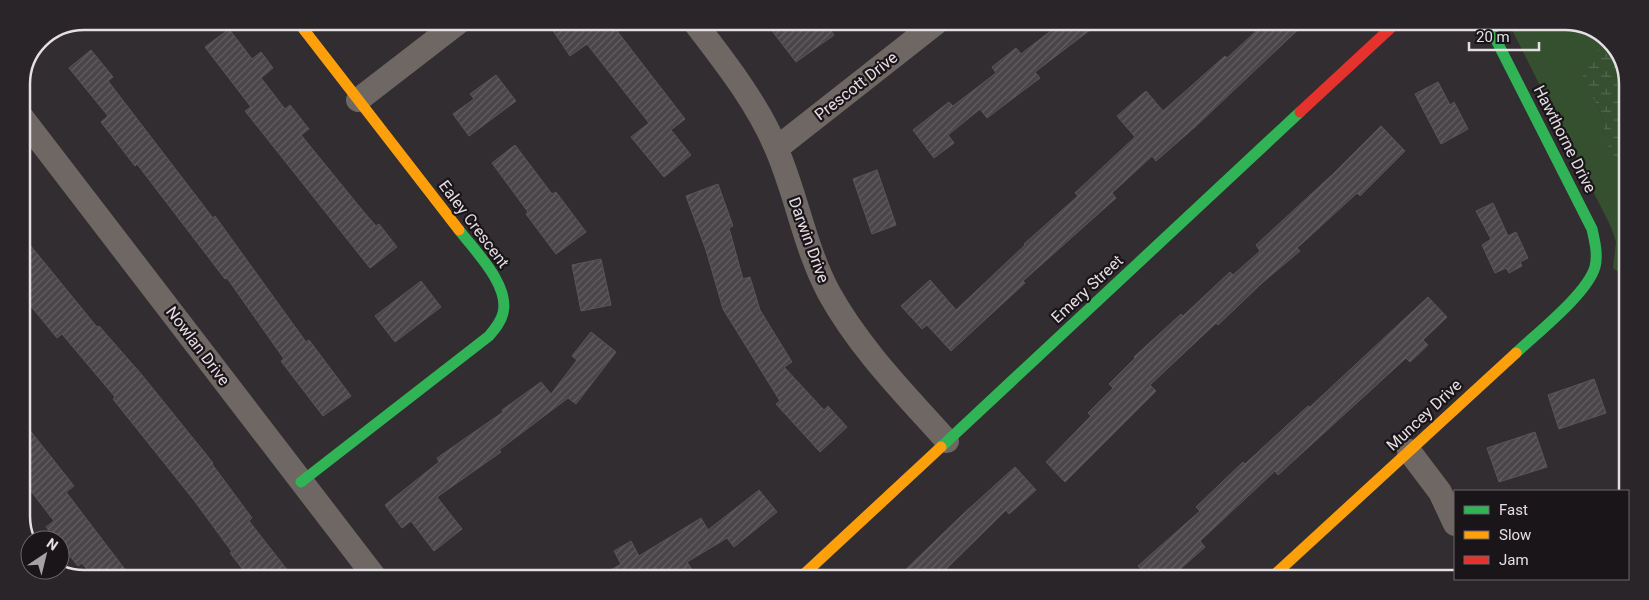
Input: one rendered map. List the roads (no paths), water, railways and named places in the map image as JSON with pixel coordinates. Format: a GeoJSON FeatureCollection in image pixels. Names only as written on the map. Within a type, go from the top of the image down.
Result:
{"type":"FeatureCollection","features":[{"type":"Feature","properties":{"kind":"street","name":"Ealey Crescent"},"geometry":{"type":"LineString","coordinates":[[302,482],[489,336],[500,323],[504,299],[500,286],[492,273],[304,30]]}},
{"type":"Feature","properties":{"kind":"street"},"geometry":{"type":"LineString","coordinates":[[358,100],[449,30]]}},
{"type":"Feature","properties":{"kind":"street","name":"Darwin Drive"},"geometry":{"type":"LineString","coordinates":[[700,30],[732,73],[777,148],[814,261],[830,294],[857,338],[947,441]]}},
{"type":"Feature","properties":{"kind":"street","name":"Prescott Drive"},"geometry":{"type":"LineString","coordinates":[[777,148],[927,30]]}},
{"type":"Feature","properties":{"kind":"street","name":"Emery Street"},"geometry":{"type":"LineString","coordinates":[[809,570],[1389,30]]}},
{"type":"Feature","properties":{"kind":"street","name":"Hawthorne Drive"},"geometry":{"type":"LineString","coordinates":[[1491,30],[1592,229],[1597,251],[1594,273]]}},
{"type":"Feature","properties":{"kind":"street","name":"Nowlan Drive"},"geometry":{"type":"LineString","coordinates":[[30,128],[369,570]]}},
{"type":"Feature","properties":{"kind":"street","name":"Muncey Drive"},"geometry":{"type":"LineString","coordinates":[[1280,570],[1575,298],[1590,281],[1594,273]]}},
{"type":"Feature","properties":{"kind":"street"},"geometry":{"type":"LineString","coordinates":[[1409,451],[1440,492],[1454,522]]}}]}
